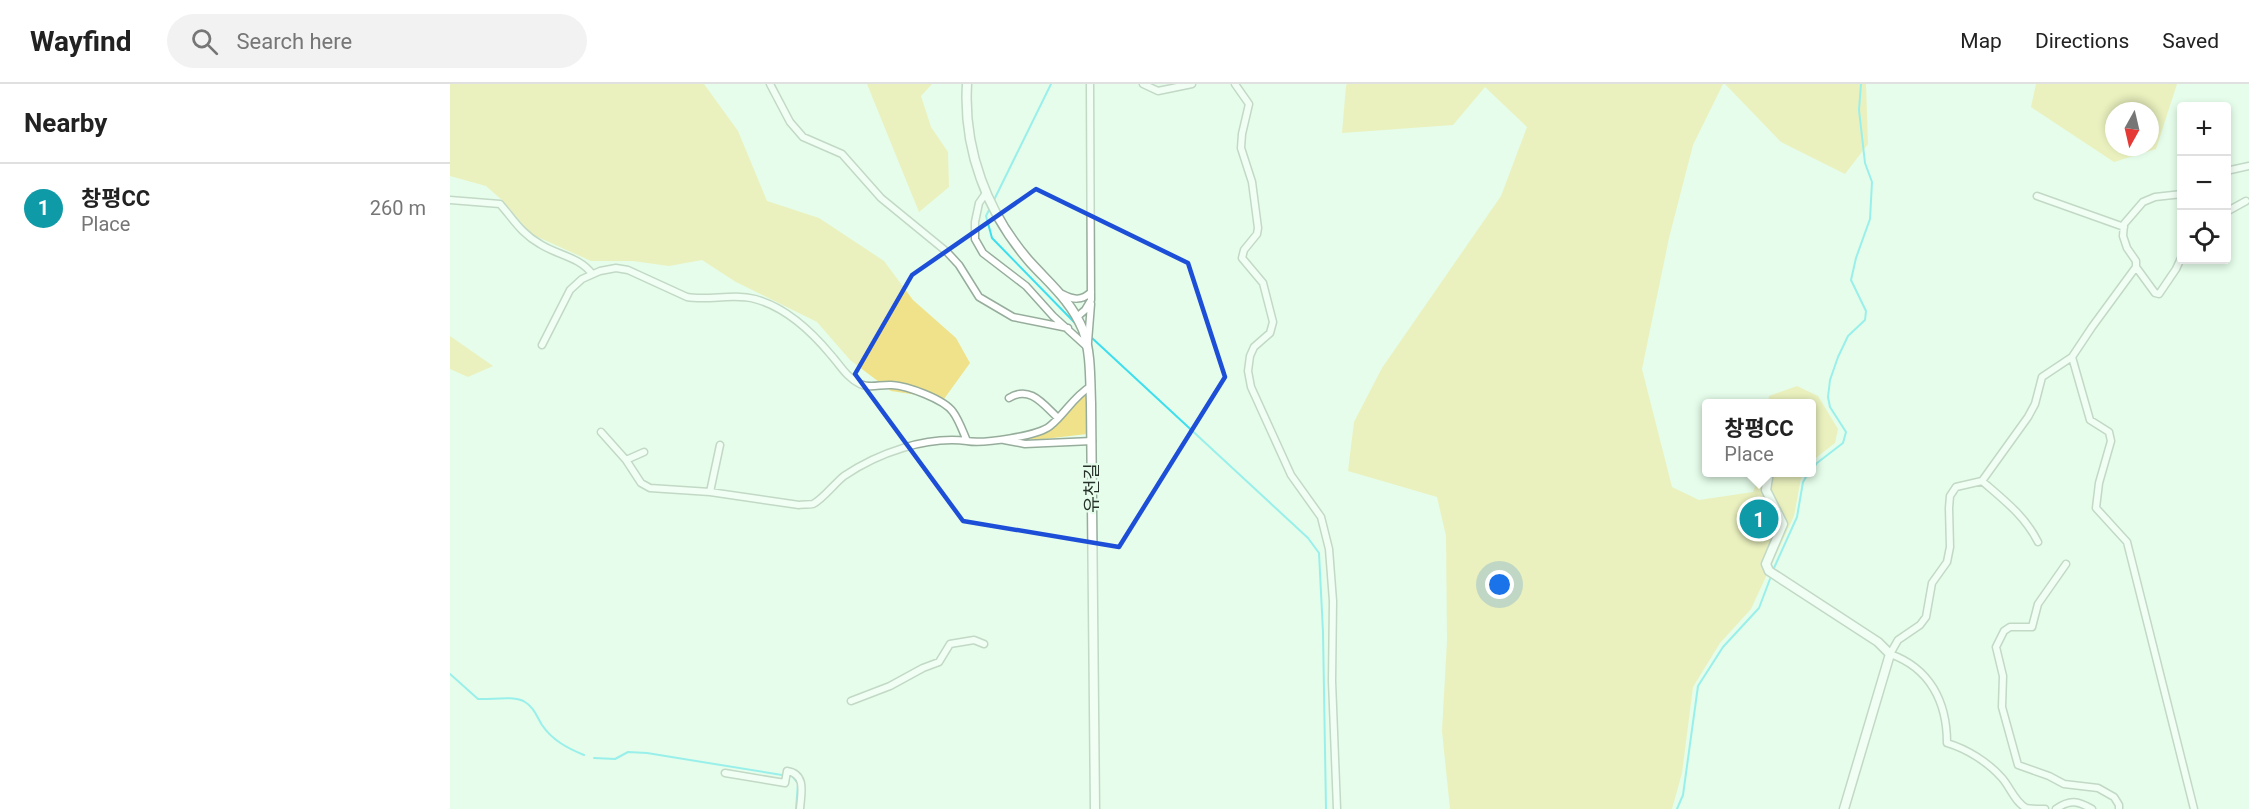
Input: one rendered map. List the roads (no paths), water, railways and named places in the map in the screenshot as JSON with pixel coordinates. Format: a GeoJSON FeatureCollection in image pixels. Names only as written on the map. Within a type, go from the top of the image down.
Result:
{"type":"FeatureCollection","features":[{"type":"Feature","properties":{"kind":"street"},"geometry":{"type":"LineString","coordinates":[[770,84],[790,122],[803,137],[842,154],[881,198],[947,252],[959,265],[979,297],[1014,317],[1068,328]]}},
{"type":"Feature","properties":{"kind":"street","name":"유천길"},"geometry":{"type":"LineString","coordinates":[[968,84],[967,121],[977,169],[988,196],[1016,246],[1060,293],[1077,317],[1087,347],[1092,441],[1095,809]]}},
{"type":"Feature","properties":{"kind":"street"},"geometry":{"type":"LineString","coordinates":[[1087,347],[1091,296],[1090,84]]}},
{"type":"Feature","properties":{"kind":"street"},"geometry":{"type":"LineString","coordinates":[[1143,84],[1158,92],[1192,84]]}},
{"type":"Feature","properties":{"kind":"street"},"geometry":{"type":"LineString","coordinates":[[1235,84],[1250,104],[1242,134],[1241,148],[1252,182],[1258,225],[1257,234],[1244,250],[1242,258],[1263,283],[1273,322],[1270,333],[1252,351],[1249,362],[1249,379],[1254,396],[1288,470],[1321,517],[1329,549],[1333,601],[1332,681],[1337,809]]}},
{"type":"Feature","properties":{"kind":"street"},"geometry":{"type":"LineString","coordinates":[[2231,170],[2249,166]]}},
{"type":"Feature","properties":{"kind":"street"},"geometry":{"type":"LineString","coordinates":[[2177,194],[2155,197],[2144,202],[2124,224],[2123,236],[2127,248],[2136,261],[2136,267],[2155,293],[2159,294],[2178,264]]}},
{"type":"Feature","properties":{"kind":"street"},"geometry":{"type":"LineString","coordinates":[[988,196],[979,203],[975,222],[975,239],[983,253],[1026,286],[1053,316],[1087,347]]}},
{"type":"Feature","properties":{"kind":"street"},"geometry":{"type":"LineString","coordinates":[[2037,196],[2124,227]]}},
{"type":"Feature","properties":{"kind":"street"},"geometry":{"type":"LineString","coordinates":[[450,200],[500,204],[518,228],[541,245],[586,266],[592,274]]}},
{"type":"Feature","properties":{"kind":"street"},"geometry":{"type":"LineString","coordinates":[[2230,210],[2246,201]]}},
{"type":"Feature","properties":{"kind":"street"},"geometry":{"type":"LineString","coordinates":[[1844,809],[1890,654],[1898,640],[1920,625],[1926,617],[1932,583],[1947,562],[1950,547],[1950,496],[1956,487],[1982,481],[2028,417],[2035,404],[2042,377],[2072,357],[2136,267]]}},
{"type":"Feature","properties":{"kind":"street"},"geometry":{"type":"LineString","coordinates":[[542,345],[570,290],[579,281],[592,274],[622,268],[687,297],[709,299],[741,297],[763,302],[806,328],[847,374],[859,384],[891,385],[909,389],[947,406],[953,411],[967,441]]}},
{"type":"Feature","properties":{"kind":"street"},"geometry":{"type":"LineString","coordinates":[[1060,293],[1078,299],[1091,296]]}},
{"type":"Feature","properties":{"kind":"street"},"geometry":{"type":"LineString","coordinates":[[1077,317],[1083,313],[1091,296]]}},
{"type":"Feature","properties":{"kind":"street"},"geometry":{"type":"LineString","coordinates":[[2072,357],[2090,420],[2109,432],[2111,441],[2099,483],[2096,508],[2127,542],[2194,809]]}},
{"type":"Feature","properties":{"kind":"street"},"geometry":{"type":"LineString","coordinates":[[602,432],[626,460],[641,483],[650,488],[710,492],[799,505],[813,503],[860,466],[904,448],[955,439],[976,442],[1041,431],[1048,428],[1078,394],[1090,386]]}},
{"type":"Feature","properties":{"kind":"street"},"geometry":{"type":"LineString","coordinates":[[1009,398],[1017,393],[1025,392],[1039,400],[1058,418]]}},
{"type":"Feature","properties":{"kind":"street"},"geometry":{"type":"LineString","coordinates":[[997,439],[1025,444],[1092,441]]}},
{"type":"Feature","properties":{"kind":"street"},"geometry":{"type":"LineString","coordinates":[[710,492],[720,444]]}},
{"type":"Feature","properties":{"kind":"street"},"geometry":{"type":"LineString","coordinates":[[626,460],[644,452]]}},
{"type":"Feature","properties":{"kind":"street"},"geometry":{"type":"LineString","coordinates":[[1768,477],[1766,490],[1783,524],[1766,564],[1769,571],[1878,642],[1890,654],[1905,659],[1936,690],[1947,723],[1947,743],[1961,747],[1991,766],[2004,779],[2018,802],[2027,809],[2045,809]]}},
{"type":"Feature","properties":{"kind":"street"},"geometry":{"type":"LineString","coordinates":[[1982,481],[2014,507],[2030,526],[2038,542]]}},
{"type":"Feature","properties":{"kind":"street"},"geometry":{"type":"LineString","coordinates":[[2066,564],[2038,603],[2032,627],[2010,627],[1998,640],[1996,647],[2002,676],[2001,707],[2018,765],[2064,784],[2098,788],[2114,797],[2120,805],[2119,809]]}},
{"type":"Feature","properties":{"kind":"street"},"geometry":{"type":"LineString","coordinates":[[851,701],[890,686],[939,662],[950,644],[974,640],[984,644]]}},
{"type":"Feature","properties":{"kind":"street"},"geometry":{"type":"LineString","coordinates":[[726,773],[785,783],[788,771],[794,772],[802,784],[800,809]]}},
{"type":"Feature","properties":{"kind":"street"},"geometry":{"type":"LineString","coordinates":[[2056,809],[2070,801],[2080,802],[2092,809]]}},
{"type":"Feature","properties":{"kind":"waterway"},"geometry":{"type":"LineString","coordinates":[[993,202],[1051,84]]}},
{"type":"Feature","properties":{"kind":"waterway"},"geometry":{"type":"LineString","coordinates":[[1816,464],[1843,443],[1846,432],[1830,407],[1828,397],[1830,380],[1848,336],[1865,320],[1866,311],[1851,280],[1870,219],[1872,182],[1865,163],[1859,110],[1861,84]]}},
{"type":"Feature","properties":{"kind":"waterway"},"geometry":{"type":"LineString","coordinates":[[990,208],[986,216],[992,238],[1075,323]]}},
{"type":"Feature","properties":{"kind":"waterway"},"geometry":{"type":"LineString","coordinates":[[1092,338],[1308,538],[1319,553],[1323,632],[1326,809]]}},
{"type":"Feature","properties":{"kind":"waterway"},"geometry":{"type":"LineString","coordinates":[[1774,568],[1797,517],[1803,482],[1806,477]]}},
{"type":"Feature","properties":{"kind":"waterway"},"geometry":{"type":"LineString","coordinates":[[1677,809],[1683,795],[1698,686],[1723,647],[1759,608],[1770,579]]}},
{"type":"Feature","properties":{"kind":"waterway"},"geometry":{"type":"LineString","coordinates":[[450,674],[478,699],[509,698],[525,702],[533,709],[550,735],[584,755]]}},
{"type":"Feature","properties":{"kind":"waterway"},"geometry":{"type":"LineString","coordinates":[[594,758],[615,759],[628,752],[647,753],[782,775]]}},
{"type":"Feature","properties":{"kind":"waterway"},"geometry":{"type":"LineString","coordinates":[[792,776],[798,783],[796,809]]}},
{"type":"Feature","properties":{"kind":"place","name":"창평CC"},"geometry":{"type":"Point","coordinates":[1759,519]}}]}
